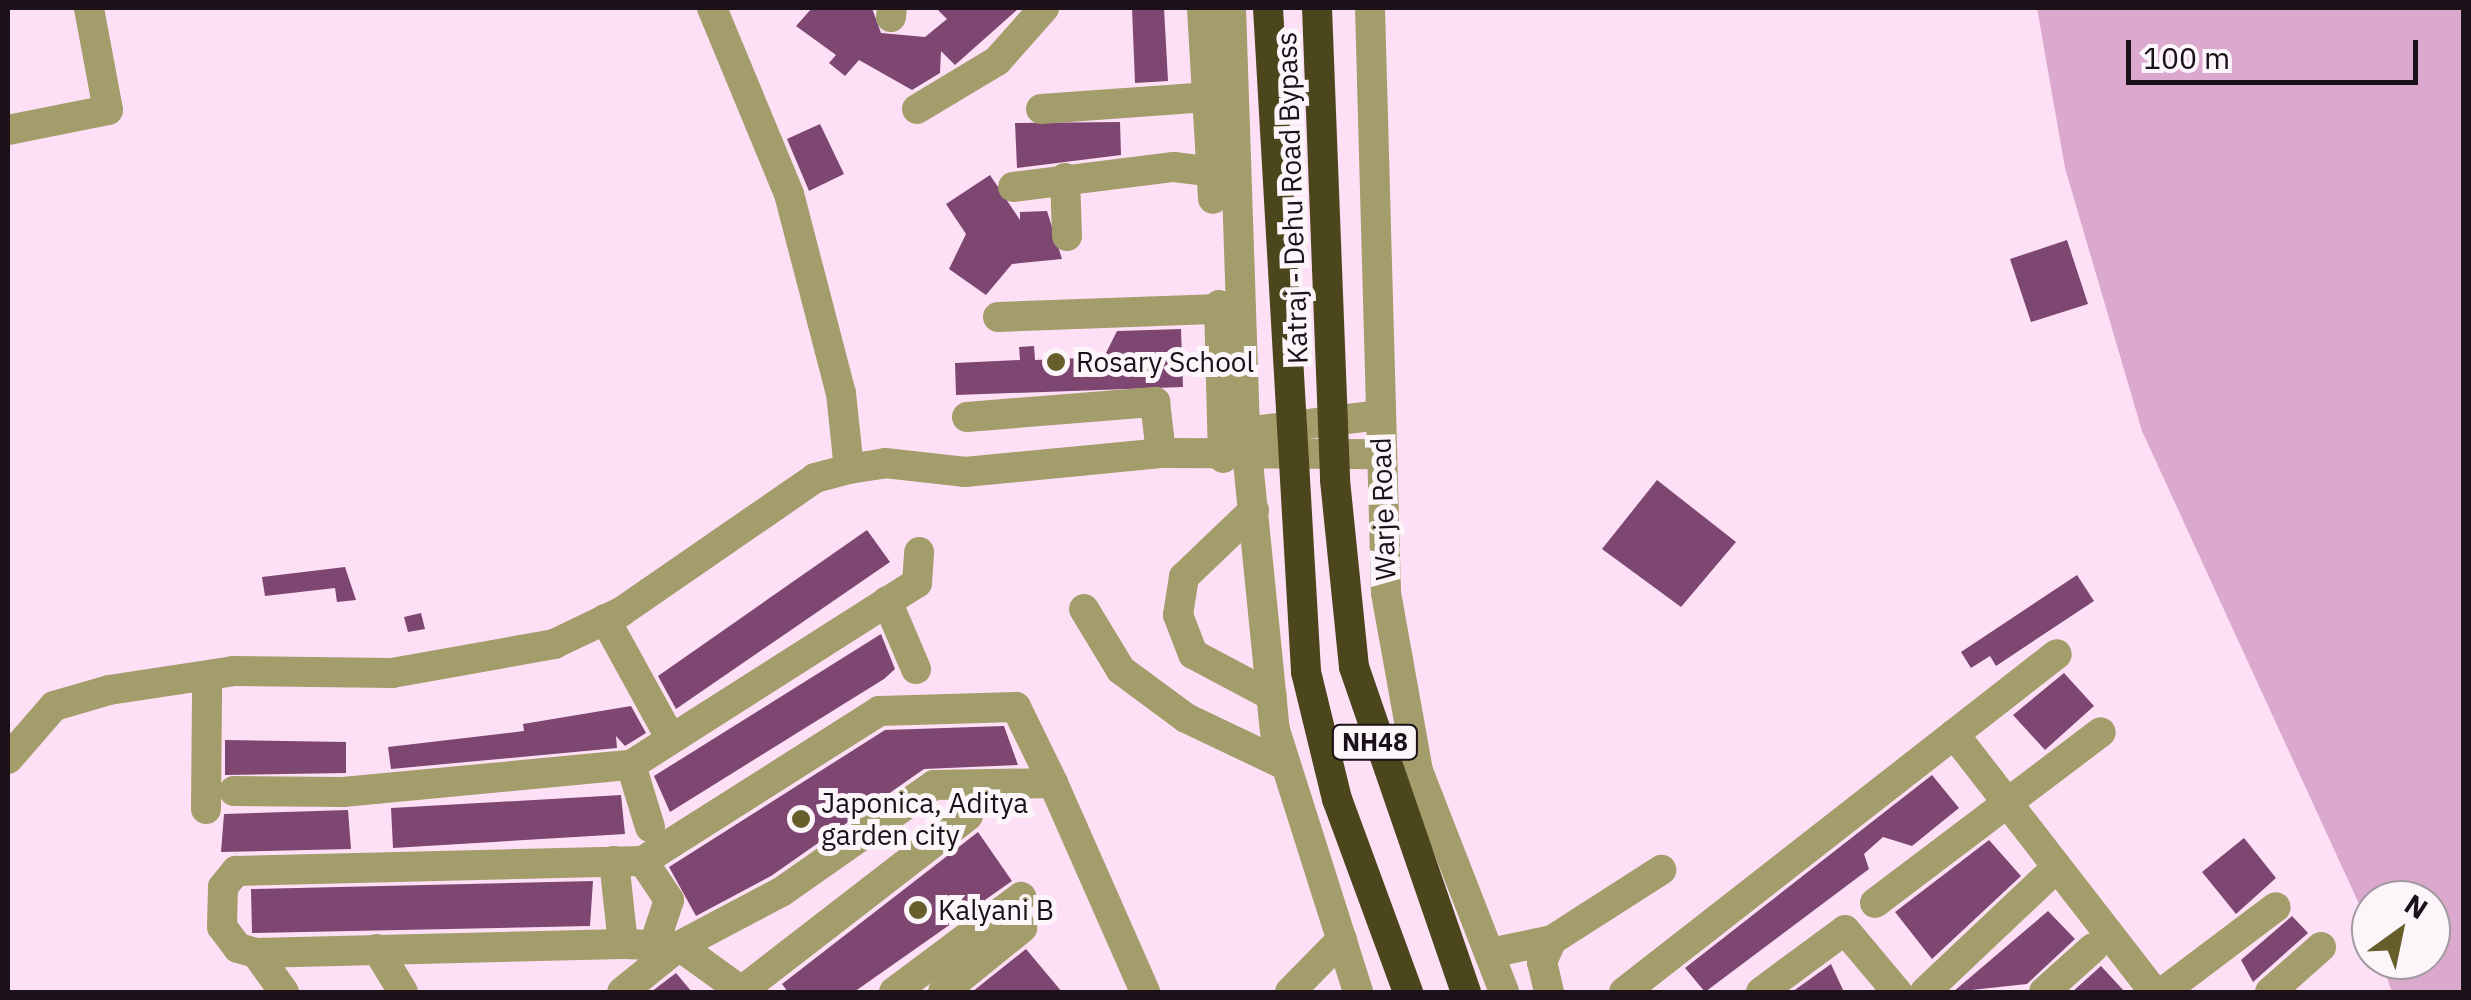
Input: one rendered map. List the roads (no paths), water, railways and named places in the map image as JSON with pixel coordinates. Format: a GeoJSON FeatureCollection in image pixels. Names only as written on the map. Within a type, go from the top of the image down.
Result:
{"type":"FeatureCollection","features":[{"type":"Feature","properties":{"kind":"highway","name":"Katraj - Dehu Road Bypass"},"geometry":{"type":"LineString","coordinates":[[1268,8],[1306,672],[1337,800],[1408,992]]}},
{"type":"Feature","properties":{"kind":"highway","name":"Katraj - Dehu Road Bypass"},"geometry":{"type":"LineString","coordinates":[[1317,8],[1335,480],[1354,667],[1466,992]]}},
{"type":"Feature","properties":{"kind":"street"},"geometry":{"type":"LineString","coordinates":[[8,130],[108,110],[89,8]]}},
{"type":"Feature","properties":{"kind":"street"},"geometry":{"type":"LineString","coordinates":[[712,8],[790,194],[834,358],[850,469]]}},
{"type":"Feature","properties":{"kind":"street"},"geometry":{"type":"LineString","coordinates":[[917,109],[997,61],[1044,8]]}},
{"type":"Feature","properties":{"kind":"street"},"geometry":{"type":"LineString","coordinates":[[1202,8],[1220,309],[1239,450],[1254,510],[1272,696],[1285,765],[1342,940],[1350,988]]}},
{"type":"Feature","properties":{"kind":"street"},"geometry":{"type":"LineString","coordinates":[[1231,8],[1239,450]]}},
{"type":"Feature","properties":{"kind":"street","name":"Warje Road"},"geometry":{"type":"LineString","coordinates":[[1370,8],[1386,594],[1418,771],[1504,992]]}},
{"type":"Feature","properties":{"kind":"street"},"geometry":{"type":"LineString","coordinates":[[1041,109],[1207,96]]}},
{"type":"Feature","properties":{"kind":"street"},"geometry":{"type":"LineString","coordinates":[[1013,187],[1065,178],[1212,172]]}},
{"type":"Feature","properties":{"kind":"street"},"geometry":{"type":"LineString","coordinates":[[1065,178],[1067,236]]}},
{"type":"Feature","properties":{"kind":"street"},"geometry":{"type":"LineString","coordinates":[[998,317],[1220,309]]}},
{"type":"Feature","properties":{"kind":"street"},"geometry":{"type":"LineString","coordinates":[[967,418],[1155,402],[1160,453]]}},
{"type":"Feature","properties":{"kind":"street"},"geometry":{"type":"LineString","coordinates":[[1239,450],[1380,415]]}},
{"type":"Feature","properties":{"kind":"street"},"geometry":{"type":"LineString","coordinates":[[8,759],[54,706],[109,690],[207,682],[234,671],[392,674],[554,644],[605,620],[815,478],[850,469],[885,463],[965,472],[1160,453],[1239,450],[1381,454]]}},
{"type":"Feature","properties":{"kind":"street"},"geometry":{"type":"LineString","coordinates":[[1254,510],[1184,577],[1178,615],[1193,654],[1272,696]]}},
{"type":"Feature","properties":{"kind":"street"},"geometry":{"type":"LineString","coordinates":[[234,792],[343,792],[631,765],[917,583],[919,552]]}},
{"type":"Feature","properties":{"kind":"street"},"geometry":{"type":"LineString","coordinates":[[887,601],[916,669]]}},
{"type":"Feature","properties":{"kind":"street"},"geometry":{"type":"LineString","coordinates":[[1084,609],[1122,670],[1186,718],[1285,765]]}},
{"type":"Feature","properties":{"kind":"street"},"geometry":{"type":"LineString","coordinates":[[605,620],[671,739]]}},
{"type":"Feature","properties":{"kind":"street"},"geometry":{"type":"LineString","coordinates":[[1624,992],[2057,654]]}},
{"type":"Feature","properties":{"kind":"street"},"geometry":{"type":"LineString","coordinates":[[206,808],[207,682]]}},
{"type":"Feature","properties":{"kind":"street"},"geometry":{"type":"LineString","coordinates":[[968,816],[742,992],[667,945],[256,953],[238,948],[222,927],[223,887],[236,871],[628,861],[879,711],[1016,708],[1144,992]]}},
{"type":"Feature","properties":{"kind":"street"},"geometry":{"type":"LineString","coordinates":[[1875,904],[2101,732]]}},
{"type":"Feature","properties":{"kind":"street"},"geometry":{"type":"LineString","coordinates":[[1954,734],[2154,992]]}},
{"type":"Feature","properties":{"kind":"street"},"geometry":{"type":"LineString","coordinates":[[631,765],[650,827]]}},
{"type":"Feature","properties":{"kind":"street"},"geometry":{"type":"LineString","coordinates":[[622,992],[667,945],[781,892],[934,785],[1053,784]]}},
{"type":"Feature","properties":{"kind":"street"},"geometry":{"type":"LineString","coordinates":[[623,944],[628,861]]}},
{"type":"Feature","properties":{"kind":"street"},"geometry":{"type":"LineString","coordinates":[[628,861],[668,900],[667,945]]}},
{"type":"Feature","properties":{"kind":"street"},"geometry":{"type":"LineString","coordinates":[[1925,992],[2056,868]]}},
{"type":"Feature","properties":{"kind":"street"},"geometry":{"type":"LineString","coordinates":[[1490,953],[1552,940],[1661,870]]}},
{"type":"Feature","properties":{"kind":"street"},"geometry":{"type":"LineString","coordinates":[[894,992],[1021,897]]}},
{"type":"Feature","properties":{"kind":"street"},"geometry":{"type":"LineString","coordinates":[[2163,992],[2276,907]]}},
{"type":"Feature","properties":{"kind":"street"},"geometry":{"type":"LineString","coordinates":[[943,992],[1022,928]]}},
{"type":"Feature","properties":{"kind":"street"},"geometry":{"type":"LineString","coordinates":[[1761,992],[1845,930],[1898,992]]}},
{"type":"Feature","properties":{"kind":"street"},"geometry":{"type":"LineString","coordinates":[[1290,992],[1342,940]]}},
{"type":"Feature","properties":{"kind":"street"},"geometry":{"type":"LineString","coordinates":[[1548,992],[1542,962],[1552,940]]}},
{"type":"Feature","properties":{"kind":"street"},"geometry":{"type":"LineString","coordinates":[[2270,992],[2321,946]]}},
{"type":"Feature","properties":{"kind":"street"},"geometry":{"type":"LineString","coordinates":[[2044,992],[2093,948]]}},
{"type":"Feature","properties":{"kind":"street"},"geometry":{"type":"LineString","coordinates":[[378,949],[403,992]]}},
{"type":"Feature","properties":{"kind":"street"},"geometry":{"type":"LineString","coordinates":[[256,953],[284,992]]}},
{"type":"Feature","properties":{"kind":"place","name":"Rosary School"},"geometry":{"type":"Point","coordinates":[1056,362]}},
{"type":"Feature","properties":{"kind":"place","name":"Japonica, Aditya garden city"},"geometry":{"type":"Point","coordinates":[801,819]}},
{"type":"Feature","properties":{"kind":"place","name":"Kalyani B"},"geometry":{"type":"Point","coordinates":[918,910]}}]}
